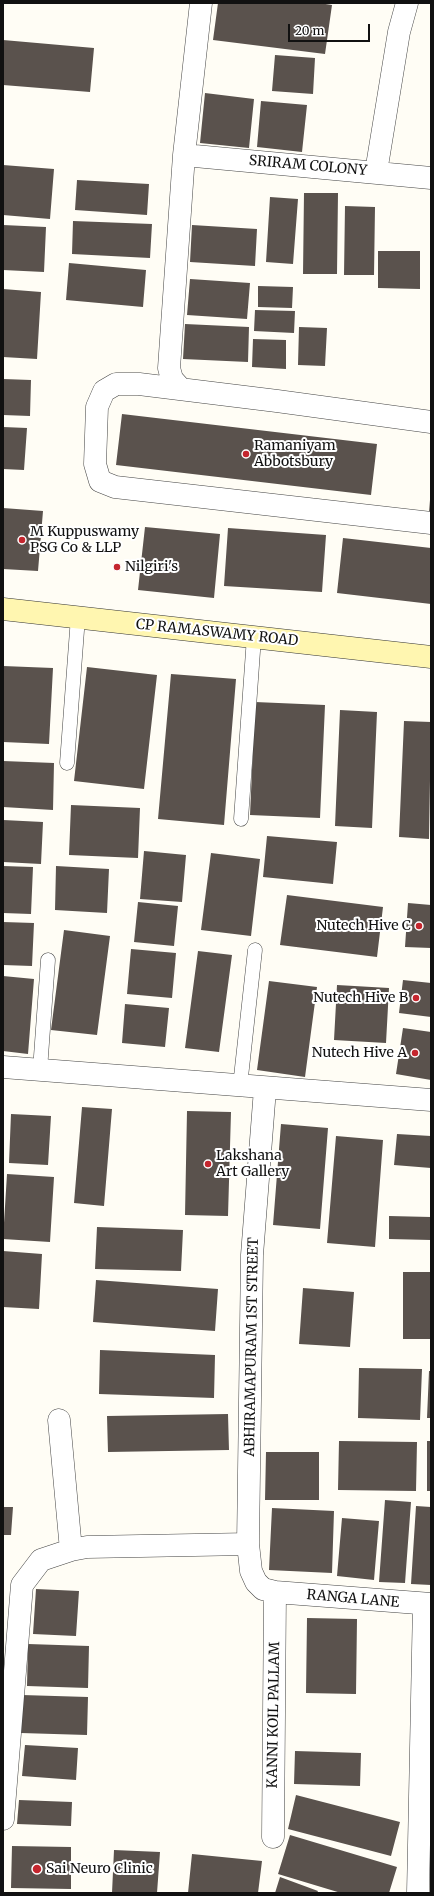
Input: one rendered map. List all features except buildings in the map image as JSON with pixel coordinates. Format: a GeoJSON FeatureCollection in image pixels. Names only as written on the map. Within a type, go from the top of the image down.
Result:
{"type":"FeatureCollection","features":[{"type":"Feature","properties":{"kind":"main road","name":"CP RAMASWAMY ROAD"},"geometry":{"type":"LineString","coordinates":[[3,609],[431,657]]}},
{"type":"Feature","properties":{"kind":"street"},"geometry":{"type":"LineString","coordinates":[[181,389],[172,379],[169,368],[184,155],[200,3]]}},
{"type":"Feature","properties":{"kind":"street"},"geometry":{"type":"LineString","coordinates":[[376,172],[399,32],[407,3]]}},
{"type":"Feature","properties":{"kind":"street","name":"SRIRAM COLONY"},"geometry":{"type":"LineString","coordinates":[[184,155],[431,178]]}},
{"type":"Feature","properties":{"kind":"street"},"geometry":{"type":"LineString","coordinates":[[431,422],[140,384],[116,384],[104,391],[97,407],[95,430],[95,464],[100,481],[115,487],[431,523]]}},
{"type":"Feature","properties":{"kind":"street"},"geometry":{"type":"LineString","coordinates":[[3,1067],[265,1089],[431,1100]]}},
{"type":"Feature","properties":{"kind":"street","name":"ABHIRAMAPURAM 1ST STREET"},"geometry":{"type":"LineString","coordinates":[[265,1089],[252,1255],[248,1544],[251,1570],[256,1582],[263,1589],[276,1592]]}},
{"type":"Feature","properties":{"kind":"street"},"geometry":{"type":"LineString","coordinates":[[59,1420],[71,1550]]}},
{"type":"Feature","properties":{"kind":"street"},"geometry":{"type":"LineString","coordinates":[[3,1819],[12,1585],[41,1560],[71,1550],[86,1547],[248,1544]]}},
{"type":"Feature","properties":{"kind":"street","name":"RANGA LANE"},"geometry":{"type":"LineString","coordinates":[[276,1592],[428,1604]]}},
{"type":"Feature","properties":{"kind":"street","name":"KANNI KOIL PALLAM"},"geometry":{"type":"LineString","coordinates":[[273,1837],[276,1592]]}},
{"type":"Feature","properties":{"kind":"street"},"geometry":{"type":"LineString","coordinates":[[418,1893],[428,1604]]}},
{"type":"Feature","properties":{"kind":"lane"},"geometry":{"type":"LineString","coordinates":[[67,763],[78,617]]}},
{"type":"Feature","properties":{"kind":"lane"},"geometry":{"type":"LineString","coordinates":[[241,819],[254,637]]}},
{"type":"Feature","properties":{"kind":"lane"},"geometry":{"type":"LineString","coordinates":[[240,1086],[255,950]]}},
{"type":"Feature","properties":{"kind":"lane"},"geometry":{"type":"LineString","coordinates":[[40,1070],[48,960]]}},
{"type":"Feature","properties":{"kind":"place","name":"Ramaniyam Abbotsbury"},"geometry":{"type":"Point","coordinates":[246,454]}},
{"type":"Feature","properties":{"kind":"place","name":"M Kuppuswamy PSG Co & LLP"},"geometry":{"type":"Point","coordinates":[22,540]}},
{"type":"Feature","properties":{"kind":"place","name":"Nilgiri's"},"geometry":{"type":"Point","coordinates":[117,567]}},
{"type":"Feature","properties":{"kind":"place","name":"Nutech Hive C"},"geometry":{"type":"Point","coordinates":[419,926]}},
{"type":"Feature","properties":{"kind":"place","name":"Nutech Hive B"},"geometry":{"type":"Point","coordinates":[416,998]}},
{"type":"Feature","properties":{"kind":"place","name":"Nutech Hive A"},"geometry":{"type":"Point","coordinates":[415,1053]}},
{"type":"Feature","properties":{"kind":"place","name":"Lakshana Art Gallery"},"geometry":{"type":"Point","coordinates":[208,1164]}},
{"type":"Feature","properties":{"kind":"place","name":"Sai Neuro Clinic"},"geometry":{"type":"Point","coordinates":[37,1869]}}]}
